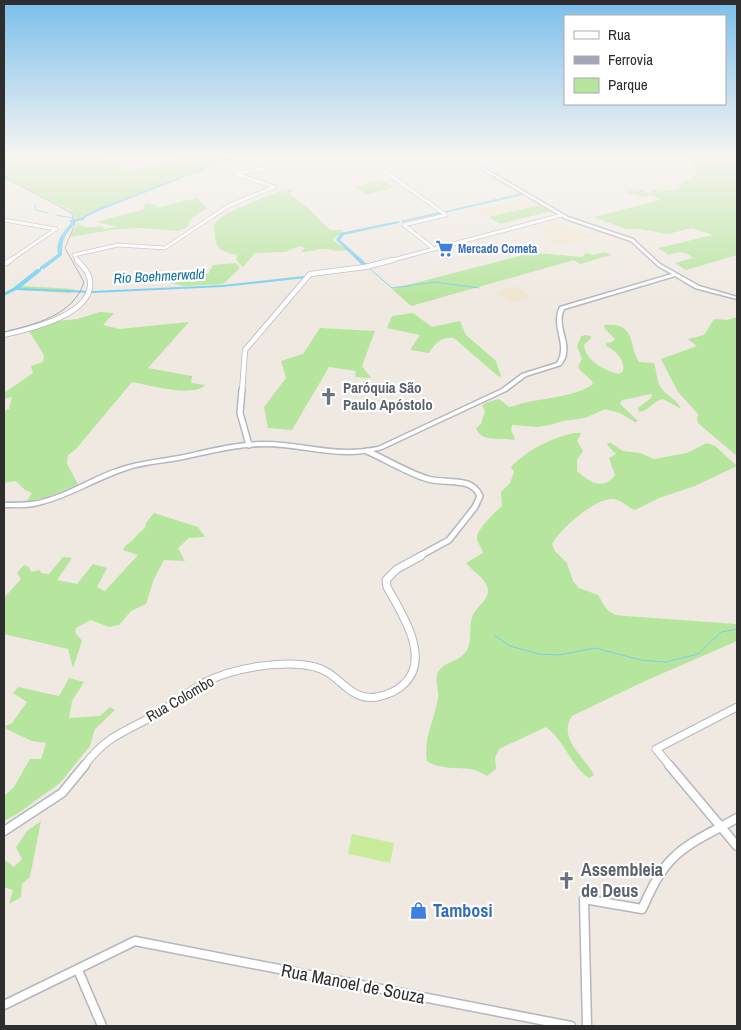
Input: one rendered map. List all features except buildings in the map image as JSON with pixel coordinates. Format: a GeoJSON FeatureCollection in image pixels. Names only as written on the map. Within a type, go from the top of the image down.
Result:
{"type":"FeatureCollection","features":[{"type":"Feature","properties":{"kind":"main road"},"geometry":{"type":"LineString","coordinates":[[545,205],[570,220],[630,238],[656,263],[675,275],[704,289],[737,298]]}},
{"type":"Feature","properties":{"kind":"main road"},"geometry":{"type":"LineString","coordinates":[[4,505],[27,506],[45,502],[125,468],[249,445],[267,444],[351,452],[367,451],[390,444],[504,390],[524,375],[559,364],[564,356],[559,315],[562,308],[675,275]]}},
{"type":"Feature","properties":{"kind":"street"},"geometry":{"type":"LineString","coordinates":[[4,335],[61,318],[75,308],[87,293],[90,284],[89,276],[74,255],[118,245],[163,248],[230,205]]}},
{"type":"Feature","properties":{"kind":"street"},"geometry":{"type":"LineString","coordinates":[[432,205],[446,215],[404,225],[433,248]]}},
{"type":"Feature","properties":{"kind":"street"},"geometry":{"type":"LineString","coordinates":[[249,445],[240,410],[245,350],[310,274],[362,268],[386,260],[562,215]]}},
{"type":"Feature","properties":{"kind":"street"},"geometry":{"type":"LineString","coordinates":[[4,220],[56,229],[4,264]]}},
{"type":"Feature","properties":{"kind":"street","name":"Rua Colombo"},"geometry":{"type":"LineString","coordinates":[[4,831],[44,806],[67,788],[98,748],[112,737],[161,712],[210,680],[263,667],[311,666],[330,673],[353,694],[370,698],[388,694],[408,680],[414,664],[414,646],[409,629],[387,587],[386,580],[397,569],[449,540],[475,507],[480,496],[477,489],[470,484],[427,479],[367,451]]}},
{"type":"Feature","properties":{"kind":"street"},"geometry":{"type":"LineString","coordinates":[[737,707],[656,749],[737,846]]}},
{"type":"Feature","properties":{"kind":"street"},"geometry":{"type":"LineString","coordinates":[[587,1026],[584,899],[642,909],[652,889],[671,860],[685,849],[737,818]]}},
{"type":"Feature","properties":{"kind":"street","name":"Rua Manoel de Souza"},"geometry":{"type":"LineString","coordinates":[[78,970],[135,941],[571,1026]]}},
{"type":"Feature","properties":{"kind":"street"},"geometry":{"type":"LineString","coordinates":[[4,1005],[78,970],[102,1026]]}},
{"type":"Feature","properties":{"kind":"shaded area"},"geometry":{"type":"Polygon","coordinates":[[[497,205],[539,205],[482,218],[471,211],[497,205]]]}},
{"type":"Feature","properties":{"kind":"shaded area"},"geometry":{"type":"Polygon","coordinates":[[[558,223],[586,234],[599,231],[605,233],[559,246],[553,245],[541,237],[548,235],[538,228],[558,223]]]}},
{"type":"Feature","properties":{"kind":"shaded area"},"geometry":{"type":"Polygon","coordinates":[[[515,286],[531,297],[511,303],[495,292],[515,286]]]}},
{"type":"Feature","properties":{"kind":"green space"},"geometry":{"type":"Polygon","coordinates":[[[60,205],[109,205],[81,216],[83,219],[77,220],[71,210],[60,205]]]}},
{"type":"Feature","properties":{"kind":"green space"},"geometry":{"type":"Polygon","coordinates":[[[143,205],[159,207],[167,205],[204,205],[207,208],[192,218],[186,228],[178,231],[143,228],[117,229],[70,237],[78,223],[86,227],[102,226],[104,229],[117,227],[96,222],[144,209],[143,205]]]}},
{"type":"Feature","properties":{"kind":"green space"},"geometry":{"type":"Polygon","coordinates":[[[245,205],[305,205],[330,230],[343,230],[333,240],[347,250],[323,249],[301,252],[305,248],[300,246],[285,252],[255,253],[243,267],[236,260],[238,255],[225,252],[219,248],[215,240],[215,224],[226,214],[245,205]]]}},
{"type":"Feature","properties":{"kind":"green space"},"geometry":{"type":"Polygon","coordinates":[[[540,205],[552,211],[500,224],[489,217],[540,205]]]}},
{"type":"Feature","properties":{"kind":"green space"},"geometry":{"type":"Polygon","coordinates":[[[640,205],[737,205],[737,255],[686,270],[675,263],[693,258],[690,255],[681,252],[669,255],[658,248],[713,235],[692,228],[668,234],[640,229],[626,229],[594,217],[640,205]]]}},
{"type":"Feature","properties":{"kind":"green space"},"geometry":{"type":"Polygon","coordinates":[[[515,244],[527,252],[582,257],[586,253],[593,255],[605,252],[611,255],[580,264],[574,260],[411,306],[392,289],[520,256],[507,247],[515,244]]]}},
{"type":"Feature","properties":{"kind":"green space"},"geometry":{"type":"Polygon","coordinates":[[[236,263],[240,268],[223,284],[184,286],[171,283],[174,276],[186,278],[193,273],[208,274],[213,265],[236,263]]]}},
{"type":"Feature","properties":{"kind":"green space"},"geometry":{"type":"Polygon","coordinates":[[[22,286],[74,290],[70,293],[21,290],[18,288],[22,286]]]}},
{"type":"Feature","properties":{"kind":"green space"},"geometry":{"type":"Polygon","coordinates":[[[100,312],[114,313],[103,325],[119,329],[189,322],[148,368],[192,376],[191,383],[205,385],[199,389],[181,391],[132,382],[76,449],[68,455],[67,464],[78,484],[45,498],[27,501],[32,493],[25,490],[16,481],[4,483],[4,411],[9,409],[12,397],[4,399],[4,393],[33,373],[31,366],[43,362],[44,355],[29,331],[58,321],[77,319],[100,312]]]}},
{"type":"Feature","properties":{"kind":"green space"},"geometry":{"type":"Polygon","coordinates":[[[413,313],[432,327],[460,321],[466,335],[496,361],[501,376],[499,377],[454,338],[446,338],[439,341],[429,353],[410,350],[420,335],[387,328],[392,316],[413,313]]]}},
{"type":"Feature","properties":{"kind":"green space"},"geometry":{"type":"Polygon","coordinates":[[[737,317],[737,456],[699,424],[697,421],[698,414],[678,392],[661,359],[697,346],[688,339],[704,335],[714,319],[727,320],[737,317]]]}},
{"type":"Feature","properties":{"kind":"green space"},"geometry":{"type":"Polygon","coordinates":[[[604,325],[615,325],[627,331],[639,362],[654,363],[660,386],[664,392],[678,403],[681,409],[663,399],[639,412],[638,408],[651,398],[652,394],[622,400],[620,404],[638,421],[635,422],[620,413],[605,409],[585,418],[550,425],[537,427],[512,425],[511,430],[515,439],[513,440],[487,438],[479,433],[476,428],[481,424],[485,411],[482,406],[485,403],[499,399],[509,407],[525,402],[570,394],[593,384],[578,366],[582,359],[577,346],[581,336],[587,335],[592,337],[584,345],[585,351],[592,360],[602,368],[614,373],[619,374],[623,371],[623,363],[619,356],[606,346],[606,343],[612,342],[615,339],[605,329],[604,325]]]}},
{"type":"Feature","properties":{"kind":"green space"},"geometry":{"type":"Polygon","coordinates":[[[320,328],[375,331],[362,366],[371,378],[355,377],[356,371],[329,367],[292,430],[268,428],[264,407],[286,378],[281,361],[303,354],[320,328]]]}},
{"type":"Feature","properties":{"kind":"green space"},"geometry":{"type":"Polygon","coordinates":[[[574,433],[581,433],[577,441],[583,451],[577,460],[577,471],[586,479],[596,483],[606,483],[615,475],[609,458],[616,454],[607,443],[611,443],[623,451],[640,453],[654,459],[687,453],[707,443],[715,446],[737,466],[695,486],[659,498],[635,510],[614,499],[598,503],[570,523],[552,544],[555,551],[567,563],[573,581],[579,588],[598,595],[607,610],[616,615],[736,624],[737,641],[645,681],[572,716],[568,724],[570,740],[594,775],[589,778],[582,773],[558,739],[546,727],[499,749],[495,758],[496,769],[487,776],[471,769],[443,767],[432,764],[427,761],[426,753],[428,736],[437,706],[437,675],[443,666],[467,651],[470,641],[471,620],[486,598],[488,590],[485,582],[466,563],[483,553],[477,540],[480,530],[502,506],[501,492],[510,483],[514,472],[511,467],[524,455],[540,446],[574,433]]]}},
{"type":"Feature","properties":{"kind":"green space"},"geometry":{"type":"Polygon","coordinates":[[[154,513],[198,527],[205,537],[189,538],[178,548],[185,561],[164,560],[154,579],[146,604],[131,611],[119,625],[109,627],[91,620],[76,628],[75,632],[82,641],[73,668],[68,649],[4,634],[4,598],[21,579],[17,573],[24,565],[29,567],[31,572],[40,570],[41,573],[49,574],[63,557],[72,558],[57,580],[77,584],[93,564],[107,568],[97,587],[105,591],[138,555],[123,550],[145,528],[146,523],[154,513]]]}},
{"type":"Feature","properties":{"kind":"green space"},"geometry":{"type":"Polygon","coordinates":[[[69,678],[84,682],[72,701],[69,718],[100,716],[110,707],[115,710],[95,729],[90,746],[60,783],[17,814],[4,821],[4,796],[14,787],[30,759],[41,759],[46,743],[32,741],[6,729],[5,726],[12,723],[27,702],[13,693],[18,687],[59,696],[69,678]]]}},
{"type":"Feature","properties":{"kind":"green space"},"geometry":{"type":"Polygon","coordinates":[[[41,821],[30,877],[22,884],[21,897],[9,904],[13,890],[4,887],[4,863],[6,861],[14,867],[22,859],[16,847],[27,831],[41,821]]]}},
{"type":"Feature","properties":{"kind":"green space"},"geometry":{"type":"Polygon","coordinates":[[[352,834],[394,843],[390,863],[348,854],[352,834]]]}},
{"type":"Feature","properties":{"kind":"waterway"},"geometry":{"type":"LineString","coordinates":[[42,268],[60,254],[60,241],[73,223],[71,221],[83,219],[85,216],[110,205]]}},
{"type":"Feature","properties":{"kind":"waterway","name":"Rio Boehmerwald"},"geometry":{"type":"LineString","coordinates":[[444,212],[474,205]]}},
{"type":"Feature","properties":{"kind":"waterway"},"geometry":{"type":"LineString","coordinates":[[35,206],[35,210],[48,213]]}},
{"type":"Feature","properties":{"kind":"waterway","name":"Rio Boehmerwald"},"geometry":{"type":"LineString","coordinates":[[403,221],[439,213]]}},
{"type":"Feature","properties":{"kind":"waterway"},"geometry":{"type":"LineString","coordinates":[[56,215],[73,218],[73,220]]}},
{"type":"Feature","properties":{"kind":"waterway","name":"Rio Boehmerwald"},"geometry":{"type":"LineString","coordinates":[[365,265],[338,240],[342,234],[398,222]]}},
{"type":"Feature","properties":{"kind":"waterway"},"geometry":{"type":"LineString","coordinates":[[369,268],[392,288],[435,282],[479,288]]}},
{"type":"Feature","properties":{"kind":"waterway"},"geometry":{"type":"LineString","coordinates":[[15,289],[39,270]]}},
{"type":"Feature","properties":{"kind":"waterway","name":"Rio Boehmerwald"},"geometry":{"type":"LineString","coordinates":[[15,289],[92,292],[223,286],[304,277]]}},
{"type":"Feature","properties":{"kind":"waterway"},"geometry":{"type":"LineString","coordinates":[[4,295],[15,289]]}},
{"type":"Feature","properties":{"kind":"waterway"},"geometry":{"type":"LineString","coordinates":[[494,635],[510,646],[539,654],[559,655],[595,648],[641,660],[666,662],[698,654],[721,632],[737,629]]}},
{"type":"Feature","properties":{"kind":"railway"},"geometry":{"type":"LineString","coordinates":[[4,332],[28,326],[51,317],[62,311],[79,294],[84,282],[65,248],[75,224],[72,213],[57,205]]}},
{"type":"Feature","properties":{"kind":"place","name":"Mercado Cometa"},"geometry":{"type":"Point","coordinates":[444,249]}},
{"type":"Feature","properties":{"kind":"place","name":"Paróquia São Paulo Apóstolo"},"geometry":{"type":"Point","coordinates":[329,397]}},
{"type":"Feature","properties":{"kind":"place","name":"Assembleia de Deus"},"geometry":{"type":"Point","coordinates":[567,880]}},
{"type":"Feature","properties":{"kind":"place","name":"Tambosi"},"geometry":{"type":"Point","coordinates":[419,911]}}]}
